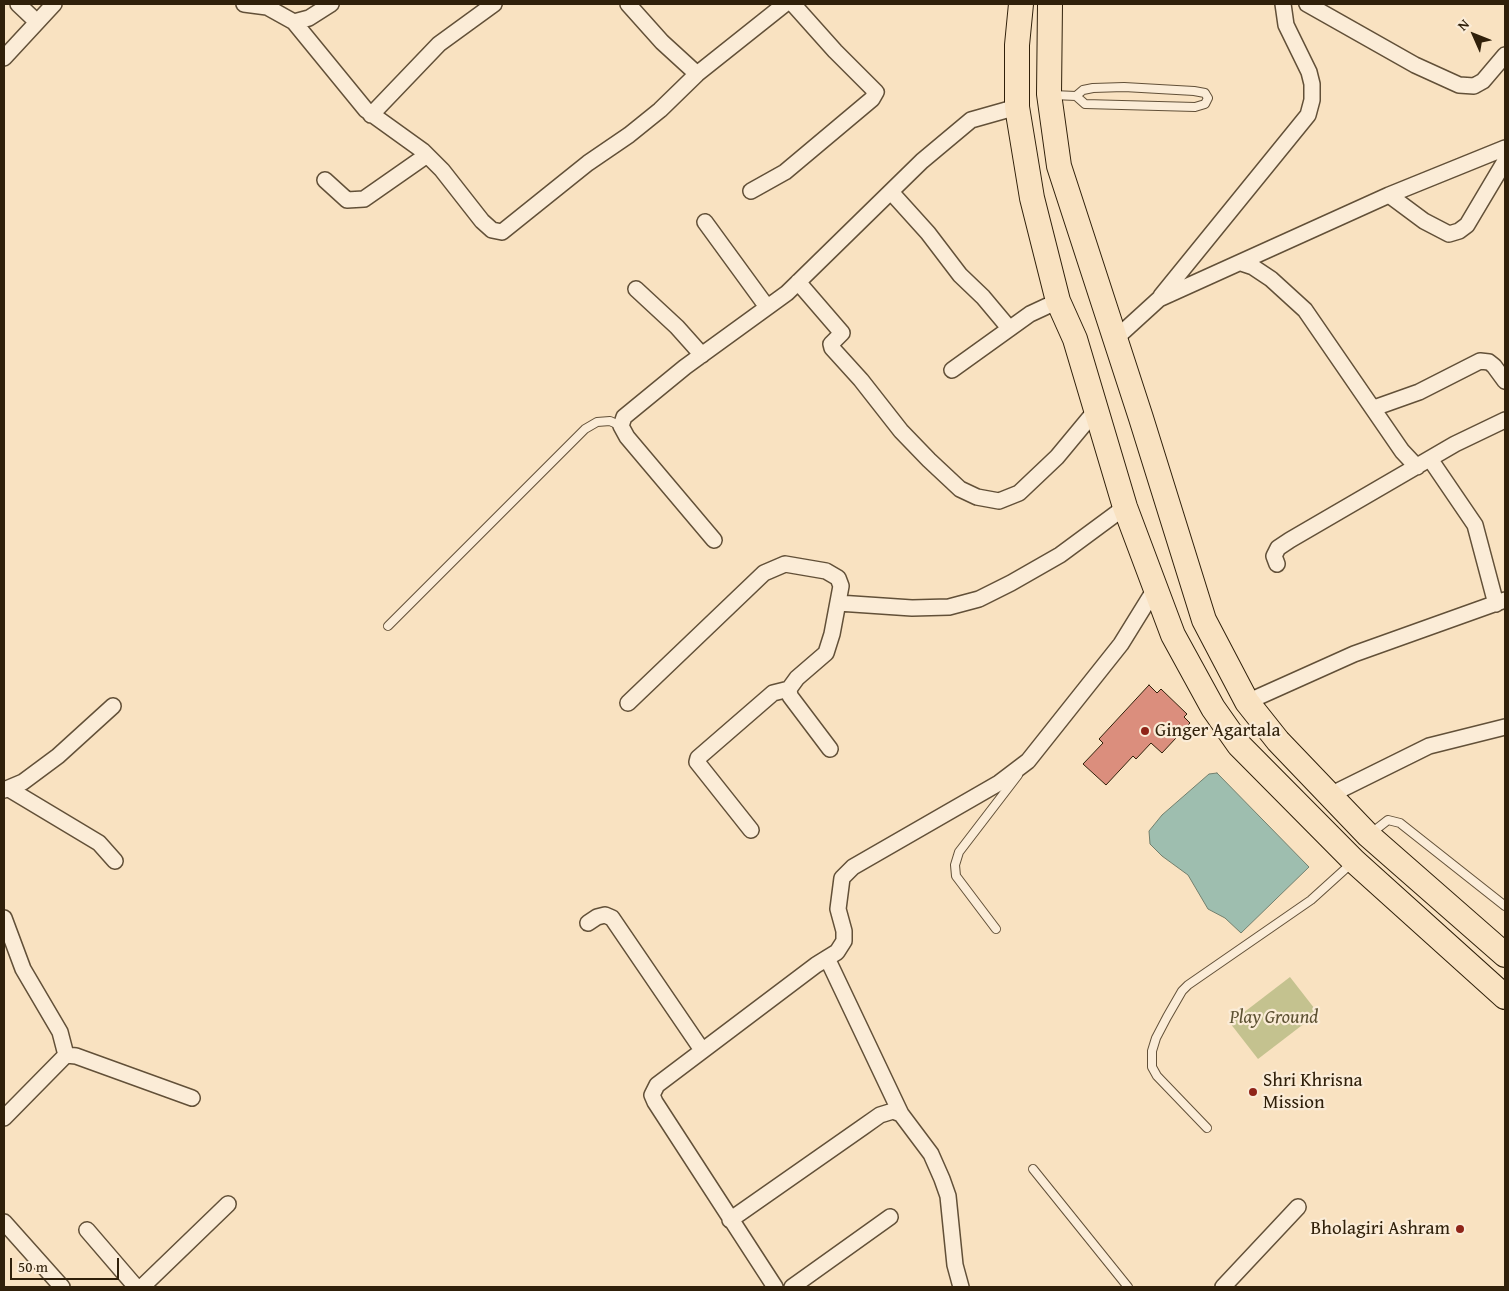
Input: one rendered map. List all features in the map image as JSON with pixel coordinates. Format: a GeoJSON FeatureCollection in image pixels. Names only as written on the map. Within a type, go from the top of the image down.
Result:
{"type":"FeatureCollection","features":[{"type":"Feature","properties":{"kind":"main road"},"geometry":{"type":"LineString","coordinates":[[1021,4],[1017,45],[1017,107],[1032,198],[1058,301],[1075,339],[1125,507],[1173,635],[1192,673],[1213,708],[1239,745],[1354,861],[1505,997]]}},
{"type":"Feature","properties":{"kind":"main road"},"geometry":{"type":"LineString","coordinates":[[1050,4],[1048,94],[1059,166],[1204,620],[1247,702],[1278,741],[1368,836],[1499,949],[1474,970]]}},
{"type":"Feature","properties":{"kind":"street"},"geometry":{"type":"LineString","coordinates":[[18,4],[37,22]]}},
{"type":"Feature","properties":{"kind":"street"},"geometry":{"type":"LineString","coordinates":[[4,58],[54,4]]}},
{"type":"Feature","properties":{"kind":"street"},"geometry":{"type":"LineString","coordinates":[[244,4],[267,6],[294,22],[371,115],[426,154],[442,170],[482,221],[492,230],[502,232],[588,163],[629,135],[660,110],[697,74],[784,5],[873,86],[876,92],[872,99],[784,172],[751,191]]}},
{"type":"Feature","properties":{"kind":"street"},"geometry":{"type":"LineString","coordinates":[[294,22],[309,18],[331,4]]}},
{"type":"Feature","properties":{"kind":"street"},"geometry":{"type":"LineString","coordinates":[[371,115],[434,49],[494,4]]}},
{"type":"Feature","properties":{"kind":"street"},"geometry":{"type":"LineString","coordinates":[[628,4],[662,42],[697,74]]}},
{"type":"Feature","properties":{"kind":"street"},"geometry":{"type":"LineString","coordinates":[[1114,340],[1159,299],[1308,115],[1312,100],[1312,84],[1309,72],[1286,25],[1283,4]]}},
{"type":"Feature","properties":{"kind":"street"},"geometry":{"type":"LineString","coordinates":[[1307,4],[1414,66],[1459,85],[1474,86],[1483,81],[1505,55]]}},
{"type":"Feature","properties":{"kind":"street"},"geometry":{"type":"LineString","coordinates":[[714,540],[627,437],[621,426],[624,418],[702,355],[798,282],[891,192],[971,120],[1017,107]]}},
{"type":"Feature","properties":{"kind":"street"},"geometry":{"type":"LineString","coordinates":[[1159,299],[1241,264],[1310,229],[1505,148]]}},
{"type":"Feature","properties":{"kind":"street"},"geometry":{"type":"LineString","coordinates":[[325,180],[347,200],[364,199],[426,154]]}},
{"type":"Feature","properties":{"kind":"street"},"geometry":{"type":"LineString","coordinates":[[1389,195],[1424,221],[1449,234],[1459,231],[1467,224],[1505,161]]}},
{"type":"Feature","properties":{"kind":"street"},"geometry":{"type":"LineString","coordinates":[[891,192],[923,227],[960,276],[983,296],[1009,328]]}},
{"type":"Feature","properties":{"kind":"street"},"geometry":{"type":"LineString","coordinates":[[705,222],[767,307]]}},
{"type":"Feature","properties":{"kind":"street"},"geometry":{"type":"LineString","coordinates":[[1241,264],[1254,267],[1305,310],[1402,451],[1423,463],[1475,525],[1501,602],[1354,654],[1247,702]]}},
{"type":"Feature","properties":{"kind":"street"},"geometry":{"type":"LineString","coordinates":[[798,282],[842,333],[831,344],[832,348],[862,380],[901,431],[960,489],[977,497],[999,500],[1019,493],[1057,458],[1096,410]]}},
{"type":"Feature","properties":{"kind":"street"},"geometry":{"type":"LineString","coordinates":[[636,289],[677,327],[702,355]]}},
{"type":"Feature","properties":{"kind":"street"},"geometry":{"type":"LineString","coordinates":[[952,370],[1030,314],[1058,301]]}},
{"type":"Feature","properties":{"kind":"street"},"geometry":{"type":"LineString","coordinates":[[1374,408],[1418,392],[1480,361],[1489,362],[1505,381]]}},
{"type":"Feature","properties":{"kind":"street"},"geometry":{"type":"LineString","coordinates":[[1277,564],[1274,556],[1278,548],[1423,463],[1505,420]]}},
{"type":"Feature","properties":{"kind":"street"},"geometry":{"type":"LineString","coordinates":[[838,603],[921,608],[949,607],[979,599],[1060,555],[1125,507]]}},
{"type":"Feature","properties":{"kind":"street"},"geometry":{"type":"LineString","coordinates":[[628,703],[764,573],[785,564],[833,574],[838,578],[841,586],[826,653],[797,678],[790,689],[790,696],[830,749]]}},
{"type":"Feature","properties":{"kind":"street"},"geometry":{"type":"LineString","coordinates":[[774,1287],[652,1094],[664,1078],[837,952],[844,941],[844,931],[838,909],[842,878],[853,867],[999,783],[1028,761],[1121,644],[1155,589]]}},
{"type":"Feature","properties":{"kind":"street"},"geometry":{"type":"LineString","coordinates":[[751,830],[697,762],[698,758],[773,692],[790,689]]}},
{"type":"Feature","properties":{"kind":"street"},"geometry":{"type":"LineString","coordinates":[[113,706],[58,756],[7,790],[99,843],[115,861]]}},
{"type":"Feature","properties":{"kind":"street"},"geometry":{"type":"LineString","coordinates":[[1330,794],[1429,746],[1505,727]]}},
{"type":"Feature","properties":{"kind":"street"},"geometry":{"type":"LineString","coordinates":[[588,923],[605,915],[612,918],[702,1050]]}},
{"type":"Feature","properties":{"kind":"street"},"geometry":{"type":"LineString","coordinates":[[4,918],[23,969],[60,1032],[66,1055]]}},
{"type":"Feature","properties":{"kind":"street"},"geometry":{"type":"LineString","coordinates":[[827,958],[901,1114],[931,1154],[948,1196],[955,1265],[960,1287]]}},
{"type":"Feature","properties":{"kind":"street"},"geometry":{"type":"LineString","coordinates":[[66,1055],[76,1056],[192,1098]]}},
{"type":"Feature","properties":{"kind":"street"},"geometry":{"type":"LineString","coordinates":[[4,1118],[66,1055]]}},
{"type":"Feature","properties":{"kind":"street"},"geometry":{"type":"LineString","coordinates":[[730,1220],[880,1115],[893,1111],[901,1114]]}},
{"type":"Feature","properties":{"kind":"street"},"geometry":{"type":"LineString","coordinates":[[142,1287],[228,1204]]}},
{"type":"Feature","properties":{"kind":"street"},"geometry":{"type":"LineString","coordinates":[[1223,1287],[1298,1207]]}},
{"type":"Feature","properties":{"kind":"street"},"geometry":{"type":"LineString","coordinates":[[792,1287],[890,1217]]}},
{"type":"Feature","properties":{"kind":"street"},"geometry":{"type":"LineString","coordinates":[[4,1222],[62,1287]]}},
{"type":"Feature","properties":{"kind":"street"},"geometry":{"type":"LineString","coordinates":[[87,1230],[136,1287]]}},
{"type":"Feature","properties":{"kind":"lane"},"geometry":{"type":"LineString","coordinates":[[1048,94],[1076,96],[1085,104],[1195,107],[1205,104],[1208,98],[1205,93],[1194,90],[1124,87],[1093,88],[1083,90],[1076,96]]}},
{"type":"Feature","properties":{"kind":"lane"},"geometry":{"type":"LineString","coordinates":[[388,626],[584,428],[597,422],[610,420],[621,426]]}},
{"type":"Feature","properties":{"kind":"lane"},"geometry":{"type":"LineString","coordinates":[[996,930],[956,876],[954,866],[959,852],[1028,761]]}},
{"type":"Feature","properties":{"kind":"lane"},"geometry":{"type":"LineString","coordinates":[[1368,836],[1388,820],[1400,823],[1505,906]]}},
{"type":"Feature","properties":{"kind":"lane"},"geometry":{"type":"LineString","coordinates":[[1206,1128],[1157,1076],[1152,1067],[1152,1051],[1167,1017],[1182,991],[1188,985],[1311,900],[1354,861]]}},
{"type":"Feature","properties":{"kind":"lane"},"geometry":{"type":"LineString","coordinates":[[1033,1169],[1128,1287]]}},
{"type":"Feature","properties":{"kind":"green space","name":"Play Ground"},"geometry":{"type":"Polygon","coordinates":[[[1290,977],[1318,1013],[1258,1059],[1230,1023],[1290,977]]]}},
{"type":"Feature","properties":{"kind":"shaded area"},"geometry":{"type":"Polygon","coordinates":[[[1217,773],[1309,867],[1241,933],[1225,918],[1208,909],[1188,875],[1162,856],[1150,844],[1149,831],[1162,815],[1209,774],[1217,773]]]}},
{"type":"Feature","properties":{"kind":"building","name":"Ginger Agartala"},"geometry":{"type":"Polygon","coordinates":[[[1149,685],[1157,693],[1161,689],[1187,714],[1184,717],[1190,723],[1162,753],[1151,743],[1136,759],[1133,756],[1106,785],[1083,764],[1103,743],[1099,739],[1149,685]]]}},
{"type":"Feature","properties":{"kind":"place","name":"Ginger Agartala"},"geometry":{"type":"Point","coordinates":[1145,731]}},
{"type":"Feature","properties":{"kind":"place","name":"Shri Khrisna Mission"},"geometry":{"type":"Point","coordinates":[1253,1092]}},
{"type":"Feature","properties":{"kind":"place","name":"Bholagiri Ashram"},"geometry":{"type":"Point","coordinates":[1460,1229]}}]}
